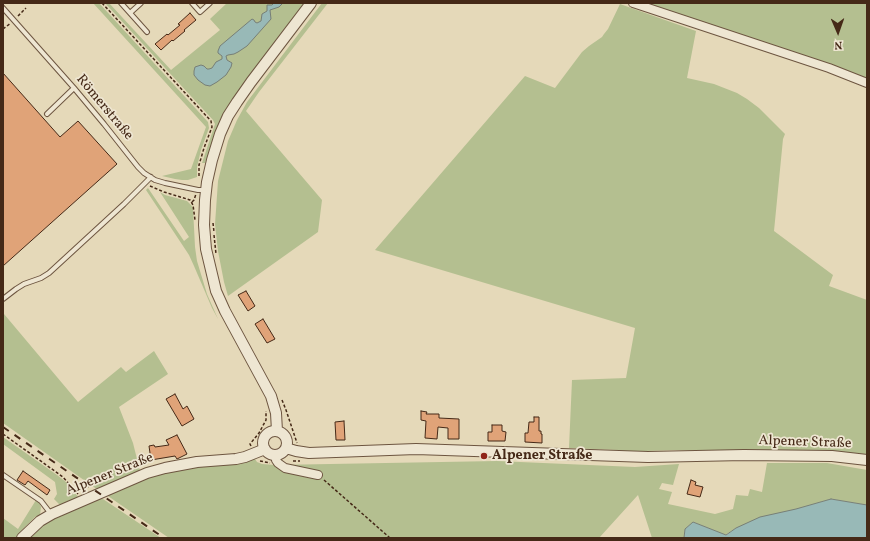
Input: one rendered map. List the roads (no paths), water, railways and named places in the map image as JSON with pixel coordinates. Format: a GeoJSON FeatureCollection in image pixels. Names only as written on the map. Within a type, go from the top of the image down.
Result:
{"type":"FeatureCollection","features":[{"type":"Feature","properties":{"kind":"street"},"geometry":{"type":"LineString","coordinates":[[277,431],[276,413],[271,396],[220,301],[208,259],[202,190],[228,116],[251,82],[311,3]]}},
{"type":"Feature","properties":{"kind":"street"},"geometry":{"type":"LineString","coordinates":[[633,3],[867,82]]}},
{"type":"Feature","properties":{"kind":"street"},"geometry":{"type":"LineString","coordinates":[[277,459],[282,453],[292,453],[284,434],[277,431],[269,432],[266,435],[260,451],[270,454],[277,459],[280,466],[318,475]]}},
{"type":"Feature","properties":{"kind":"street","name":"Alpener Straße"},"geometry":{"type":"LineString","coordinates":[[292,453],[416,449],[648,457],[744,455],[832,456],[867,460]]}},
{"type":"Feature","properties":{"kind":"street","name":"Alpener Straße"},"geometry":{"type":"LineString","coordinates":[[22,538],[40,522],[52,514],[147,473],[197,462],[236,459],[260,451]]}},
{"type":"Feature","properties":{"kind":"lane"},"geometry":{"type":"LineString","coordinates":[[121,3],[147,32]]}},
{"type":"Feature","properties":{"kind":"lane"},"geometry":{"type":"LineString","coordinates":[[130,13],[141,3]]}},
{"type":"Feature","properties":{"kind":"lane"},"geometry":{"type":"LineString","coordinates":[[192,3],[200,12],[210,3]]}},
{"type":"Feature","properties":{"kind":"lane","name":"Römerstraße"},"geometry":{"type":"LineString","coordinates":[[3,8],[74,88],[144,173],[165,183],[202,190]]}},
{"type":"Feature","properties":{"kind":"lane"},"geometry":{"type":"LineString","coordinates":[[47,114],[74,88]]}},
{"type":"Feature","properties":{"kind":"lane"},"geometry":{"type":"LineString","coordinates":[[3,299],[16,288],[41,278],[49,273],[151,177]]}},
{"type":"Feature","properties":{"kind":"lane"},"geometry":{"type":"LineString","coordinates":[[3,475],[41,501],[52,514]]}},
{"type":"Feature","properties":{"kind":"water"},"geometry":{"type":"Polygon","coordinates":[[[274,3],[283,3],[279,7],[270,10],[271,19],[247,46],[234,54],[226,56],[227,60],[232,63],[226,75],[210,86],[205,85],[198,80],[194,75],[195,67],[201,65],[207,69],[212,68],[216,62],[222,59],[222,56],[218,53],[220,46],[252,19],[257,23],[261,21],[262,14],[267,11],[267,5],[272,5],[274,3]]]}},
{"type":"Feature","properties":{"kind":"water"},"geometry":{"type":"Polygon","coordinates":[[[831,499],[867,505],[867,538],[684,538],[685,529],[693,522],[726,535],[736,528],[760,517],[831,499]]]}},
{"type":"Feature","properties":{"kind":"railway"},"geometry":{"type":"LineString","coordinates":[[3,427],[164,538]]}},
{"type":"Feature","properties":{"kind":"place","name":"Alpener Straße"},"geometry":{"type":"Point","coordinates":[484,456]}}]}
